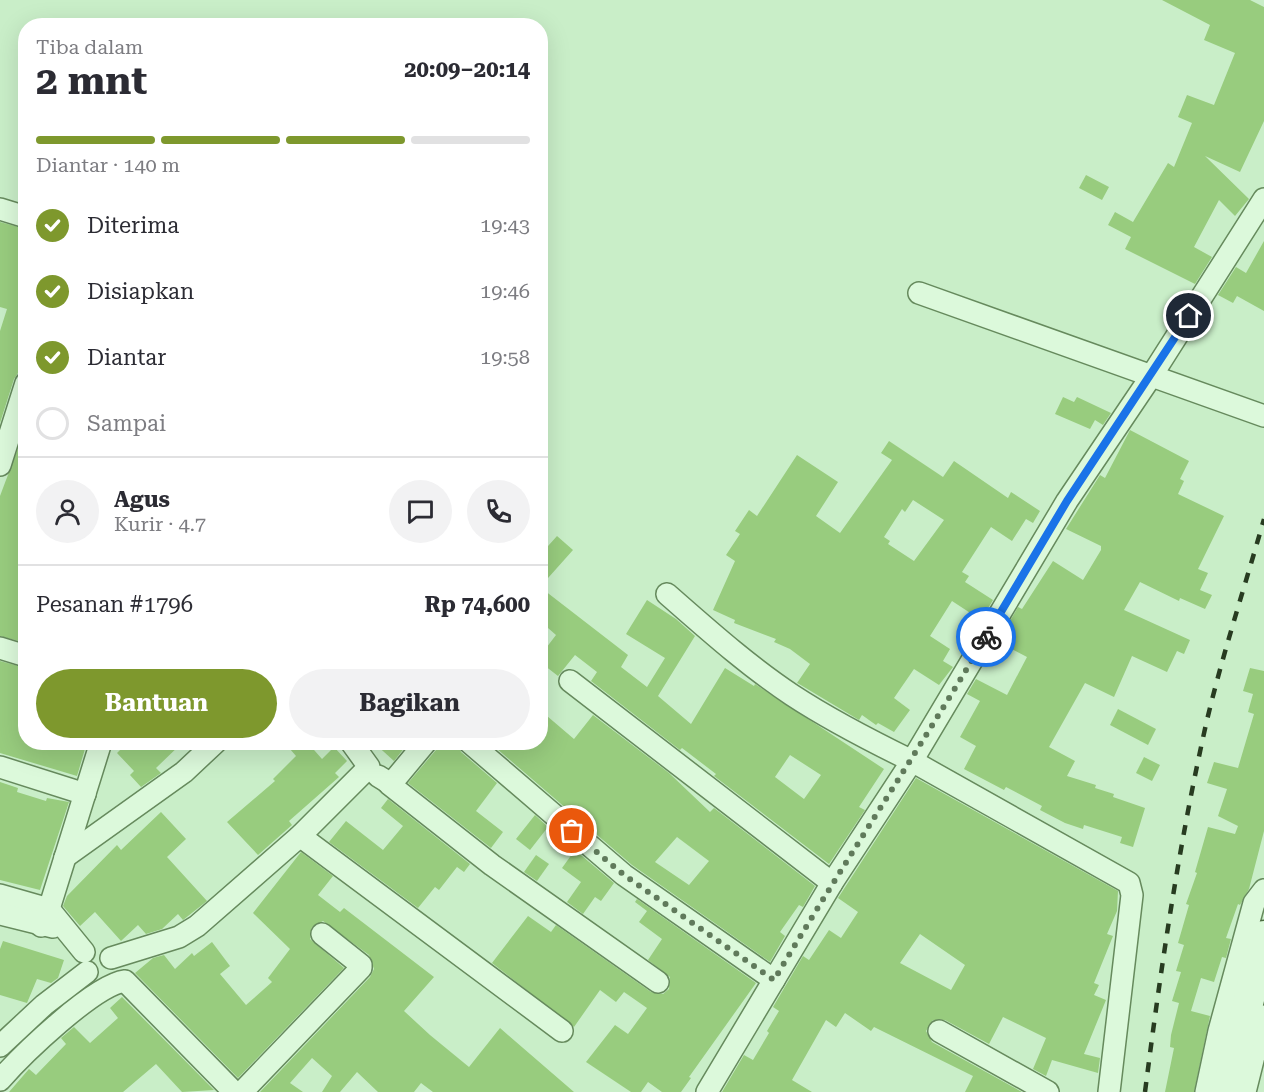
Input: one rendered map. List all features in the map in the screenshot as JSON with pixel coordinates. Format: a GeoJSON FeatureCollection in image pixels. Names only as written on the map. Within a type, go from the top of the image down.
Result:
{"type":"FeatureCollection","features":[{"type":"Feature","properties":{"kind":"main road"},"geometry":{"type":"LineString","coordinates":[[1227,1092],[1264,936]]}},
{"type":"Feature","properties":{"kind":"street"},"geometry":{"type":"LineString","coordinates":[[707,1092],[832,883],[912,761],[1067,501],[1152,375],[1264,199]]}},
{"type":"Feature","properties":{"kind":"street"},"geometry":{"type":"LineString","coordinates":[[0,209],[18,215]]}},
{"type":"Feature","properties":{"kind":"street"},"geometry":{"type":"LineString","coordinates":[[919,293],[1264,416]]}},
{"type":"Feature","properties":{"kind":"street"},"geometry":{"type":"LineString","coordinates":[[0,465],[18,408]]}},
{"type":"Feature","properties":{"kind":"street"},"geometry":{"type":"LineString","coordinates":[[667,594],[726,645],[792,695],[833,720],[912,761],[1129,883],[1132,895],[1109,1092]]}},
{"type":"Feature","properties":{"kind":"street"},"geometry":{"type":"LineString","coordinates":[[0,648],[18,654]]}},
{"type":"Feature","properties":{"kind":"street"},"geometry":{"type":"LineString","coordinates":[[570,681],[832,883]]}},
{"type":"Feature","properties":{"kind":"street"},"geometry":{"type":"LineString","coordinates":[[45,918],[98,750]]}},
{"type":"Feature","properties":{"kind":"street"},"geometry":{"type":"LineString","coordinates":[[65,857],[183,772],[207,750]]}},
{"type":"Feature","properties":{"kind":"street"},"geometry":{"type":"LineString","coordinates":[[357,750],[369,767],[492,865],[657,982]]}},
{"type":"Feature","properties":{"kind":"street"},"geometry":{"type":"LineString","coordinates":[[389,784],[419,750]]}},
{"type":"Feature","properties":{"kind":"street"},"geometry":{"type":"LineString","coordinates":[[478,750],[624,875],[774,980]]}},
{"type":"Feature","properties":{"kind":"street"},"geometry":{"type":"LineString","coordinates":[[0,767],[85,794]]}},
{"type":"Feature","properties":{"kind":"street"},"geometry":{"type":"LineString","coordinates":[[0,1046],[44,1005],[91,973],[108,969],[111,958],[188,932],[300,836],[369,767]]}},
{"type":"Feature","properties":{"kind":"street"},"geometry":{"type":"LineString","coordinates":[[300,836],[562,1031]]}},
{"type":"Feature","properties":{"kind":"street"},"geometry":{"type":"LineString","coordinates":[[1206,1092],[1219,1031],[1254,903],[1264,890]]}},
{"type":"Feature","properties":{"kind":"street"},"geometry":{"type":"LineString","coordinates":[[0,895],[66,929],[91,973],[129,983],[234,1091],[360,968],[361,965],[322,933]]}},
{"type":"Feature","properties":{"kind":"street"},"geometry":{"type":"LineString","coordinates":[[0,914],[45,918]]}},
{"type":"Feature","properties":{"kind":"street"},"geometry":{"type":"LineString","coordinates":[[0,1080],[91,973]]}},
{"type":"Feature","properties":{"kind":"street"},"geometry":{"type":"LineString","coordinates":[[1245,1092],[1262,1029]]}},
{"type":"Feature","properties":{"kind":"street"},"geometry":{"type":"LineString","coordinates":[[939,1031],[1048,1092]]}},
{"type":"Feature","properties":{"kind":"building"},"geometry":{"type":"Polygon","coordinates":[[[1162,0],[1250,0],[1264,7],[1264,121],[1240,172],[1205,156],[1249,199],[1235,216],[1219,200],[1194,247],[1212,257],[1195,284],[1125,249],[1131,237],[1108,225],[1115,212],[1133,222],[1168,163],[1174,167],[1192,123],[1178,117],[1187,95],[1214,105],[1235,53],[1204,40],[1210,25],[1162,0]]]}},
{"type":"Feature","properties":{"kind":"building"},"geometry":{"type":"Polygon","coordinates":[[[1086,175],[1109,187],[1102,200],[1079,188],[1086,175]]]}},
{"type":"Feature","properties":{"kind":"building"},"geometry":{"type":"Polygon","coordinates":[[[0,222],[18,227],[18,373],[0,423],[0,331],[7,309],[0,307],[0,222]]]}},
{"type":"Feature","properties":{"kind":"building"},"geometry":{"type":"Polygon","coordinates":[[[1264,241],[1264,311],[1237,296],[1233,303],[1218,295],[1236,267],[1246,273],[1264,241]]]}},
{"type":"Feature","properties":{"kind":"building"},"geometry":{"type":"Polygon","coordinates":[[[1063,397],[1074,402],[1077,397],[1111,413],[1103,425],[1095,420],[1090,429],[1055,414],[1063,397]]]}},
{"type":"Feature","properties":{"kind":"building"},"geometry":{"type":"Polygon","coordinates":[[[1130,430],[1189,461],[1180,479],[1184,481],[1178,494],[1224,516],[1198,569],[1208,573],[1200,590],[1212,595],[1205,609],[1180,598],[1179,601],[1140,582],[1124,610],[1190,640],[1184,654],[1177,651],[1167,672],[1132,656],[1114,697],[1085,683],[1049,747],[1075,761],[1067,776],[1096,785],[1095,788],[1114,794],[1113,797],[1145,808],[1133,847],[1120,843],[1122,837],[1084,825],[1083,829],[1065,823],[1040,810],[1042,806],[1006,787],[1004,790],[964,769],[976,746],[960,737],[980,701],[967,694],[976,679],[1007,695],[1027,657],[998,642],[1018,607],[1022,609],[1053,561],[1083,580],[1101,550],[1101,546],[1066,529],[1100,475],[1105,478],[1130,430]]]}},
{"type":"Feature","properties":{"kind":"building"},"geometry":{"type":"Polygon","coordinates":[[[889,441],[943,477],[954,461],[1008,498],[1011,492],[1040,511],[1033,523],[1026,519],[1012,541],[991,527],[962,572],[969,576],[965,582],[993,600],[981,620],[952,601],[930,636],[950,649],[943,661],[953,667],[939,685],[914,669],[894,698],[910,710],[894,732],[878,723],[876,725],[862,715],[859,720],[797,683],[810,664],[790,649],[774,642],[776,639],[734,623],[735,620],[713,610],[735,561],[726,555],[740,534],[735,531],[749,510],[757,516],[797,455],[838,482],[816,516],[840,533],[892,460],[881,453],[889,441]],[[913,500],[905,512],[902,509],[884,537],[890,541],[888,544],[914,561],[944,520],[913,500]]]}},
{"type":"Feature","properties":{"kind":"building"},"geometry":{"type":"Polygon","coordinates":[[[18,448],[18,641],[0,636],[0,496],[18,448]]]}},
{"type":"Feature","properties":{"kind":"building"},"geometry":{"type":"Polygon","coordinates":[[[557,536],[573,550],[548,578],[548,546],[557,536]]]}},
{"type":"Feature","properties":{"kind":"building"},"geometry":{"type":"Polygon","coordinates":[[[548,593],[628,655],[621,667],[647,687],[665,658],[626,634],[647,600],[676,619],[695,636],[658,696],[691,724],[725,668],[754,686],[755,684],[884,769],[859,807],[865,810],[829,864],[714,776],[716,774],[682,748],[680,750],[591,681],[597,672],[575,655],[558,676],[548,668],[548,646],[556,635],[548,628],[548,593]],[[790,755],[775,777],[804,799],[821,775],[790,755]]]}},
{"type":"Feature","properties":{"kind":"building"},"geometry":{"type":"Polygon","coordinates":[[[0,661],[18,666],[18,750],[85,750],[77,776],[0,753],[0,661]]]}},
{"type":"Feature","properties":{"kind":"building"},"geometry":{"type":"Polygon","coordinates":[[[1250,668],[1264,671],[1264,831],[1249,889],[1240,905],[1238,904],[1226,938],[1231,939],[1226,958],[1222,957],[1214,982],[1201,978],[1191,1011],[1210,1016],[1194,1092],[1165,1092],[1174,1048],[1170,1047],[1171,1035],[1179,1003],[1172,1001],[1181,972],[1176,971],[1184,945],[1178,943],[1189,905],[1186,904],[1197,873],[1195,872],[1208,827],[1235,834],[1238,826],[1218,816],[1227,789],[1207,783],[1214,762],[1238,768],[1254,714],[1248,712],[1253,694],[1243,691],[1250,668]]]}},
{"type":"Feature","properties":{"kind":"building"},"geometry":{"type":"Polygon","coordinates":[[[1118,709],[1156,729],[1148,745],[1110,725],[1118,709]]]}},
{"type":"Feature","properties":{"kind":"building"},"geometry":{"type":"Polygon","coordinates":[[[593,715],[669,773],[710,812],[714,808],[815,886],[803,907],[799,905],[780,932],[785,936],[770,962],[632,865],[498,750],[548,750],[548,717],[574,739],[593,715]],[[677,837],[655,862],[689,885],[709,861],[677,837]]]}},
{"type":"Feature","properties":{"kind":"building"},"geometry":{"type":"Polygon","coordinates":[[[120,750],[175,750],[156,768],[161,773],[141,787],[130,775],[134,771],[117,753],[120,750]]]}},
{"type":"Feature","properties":{"kind":"building"},"geometry":{"type":"Polygon","coordinates":[[[291,750],[314,750],[322,759],[331,750],[337,750],[347,761],[335,773],[339,777],[289,821],[292,825],[258,855],[227,822],[275,781],[273,779],[296,756],[291,750]]]}},
{"type":"Feature","properties":{"kind":"building"},"geometry":{"type":"Polygon","coordinates":[[[382,750],[403,750],[394,761],[382,750]]]}},
{"type":"Feature","properties":{"kind":"building"},"geometry":{"type":"Polygon","coordinates":[[[436,750],[460,750],[497,783],[476,811],[503,832],[491,848],[408,783],[436,750]]]}},
{"type":"Feature","properties":{"kind":"building"},"geometry":{"type":"Polygon","coordinates":[[[1144,757],[1160,765],[1152,781],[1136,773],[1144,757]]]}},
{"type":"Feature","properties":{"kind":"building"},"geometry":{"type":"Polygon","coordinates":[[[916,778],[1118,891],[1117,911],[1107,934],[1113,936],[1094,983],[1099,985],[1094,995],[1106,1000],[1084,1054],[1100,1058],[1098,1073],[1052,1060],[1046,1076],[1033,1069],[1046,1038],[1003,1017],[989,1044],[945,1020],[933,1020],[926,1031],[932,1042],[1022,1092],[965,1092],[973,1076],[874,1027],[871,1031],[845,1013],[836,1027],[826,1020],[792,1080],[812,1092],[722,1092],[744,1055],[753,1060],[779,1011],[773,1007],[803,956],[809,960],[829,930],[841,938],[858,912],[838,898],[916,778]],[[920,934],[900,963],[951,990],[965,965],[920,934]]]}},
{"type":"Feature","properties":{"kind":"building"},"geometry":{"type":"Polygon","coordinates":[[[0,782],[18,788],[17,792],[46,801],[47,798],[69,802],[40,890],[0,880],[0,782]]]}},
{"type":"Feature","properties":{"kind":"building"},"geometry":{"type":"Polygon","coordinates":[[[388,799],[470,864],[464,872],[457,867],[439,890],[435,887],[418,908],[329,842],[346,821],[383,850],[403,826],[381,808],[388,799]]]}},
{"type":"Feature","properties":{"kind":"building"},"geometry":{"type":"Polygon","coordinates":[[[161,812],[186,839],[167,857],[207,901],[183,920],[178,914],[162,929],[146,934],[138,925],[121,941],[95,912],[80,926],[63,906],[67,896],[117,845],[121,850],[161,812]]]}},
{"type":"Feature","properties":{"kind":"building"},"geometry":{"type":"Polygon","coordinates":[[[535,815],[548,827],[530,850],[516,839],[535,815]]]}},
{"type":"Feature","properties":{"kind":"building"},"geometry":{"type":"Polygon","coordinates":[[[575,850],[614,883],[601,901],[595,897],[583,914],[567,902],[581,882],[562,868],[575,850]]]}},
{"type":"Feature","properties":{"kind":"building"},"geometry":{"type":"Polygon","coordinates":[[[301,852],[333,876],[318,895],[340,912],[344,908],[434,977],[404,1011],[430,1035],[469,1067],[500,1028],[574,1092],[433,1092],[421,1083],[414,1092],[378,1092],[357,1072],[340,1092],[322,1092],[332,1076],[312,1058],[290,1083],[303,1092],[260,1092],[370,977],[374,969],[369,955],[323,921],[312,927],[310,939],[344,968],[238,1078],[135,973],[153,958],[164,955],[175,969],[192,953],[194,956],[212,942],[230,966],[220,974],[246,1005],[272,982],[268,978],[290,949],[253,913],[301,852]]]}},
{"type":"Feature","properties":{"kind":"building"},"geometry":{"type":"Polygon","coordinates":[[[536,855],[549,864],[537,881],[524,872],[536,855]]]}},
{"type":"Feature","properties":{"kind":"building"},"geometry":{"type":"Polygon","coordinates":[[[637,899],[756,983],[689,1077],[691,1078],[681,1092],[662,1092],[648,1082],[641,1092],[631,1092],[586,1062],[615,1025],[628,1034],[647,1008],[624,992],[616,1002],[600,990],[574,1027],[492,963],[528,916],[551,932],[556,925],[651,992],[663,994],[669,989],[670,977],[648,960],[662,939],[639,922],[647,911],[635,902],[637,899]]]}},
{"type":"Feature","properties":{"kind":"building"},"geometry":{"type":"Polygon","coordinates":[[[3,941],[64,960],[58,978],[51,983],[37,979],[27,1003],[0,995],[0,949],[3,941]]]}},
{"type":"Feature","properties":{"kind":"building"},"geometry":{"type":"Polygon","coordinates":[[[122,997],[214,1090],[182,1092],[156,1064],[123,1092],[9,1092],[29,1069],[36,1075],[66,1044],[61,1038],[74,1027],[90,1043],[118,1018],[110,1008],[122,997]]]}},
{"type":"Feature","properties":{"kind":"railway"},"geometry":{"type":"LineString","coordinates":[[1145,1092],[1172,905],[1197,766],[1220,670],[1264,519]]}},
{"type":"Feature","properties":{"kind":"way so far"},"geometry":{"type":"LineString","coordinates":[[572,831],[624,875],[774,980],[832,883],[912,761],[986,637]]}},
{"type":"Feature","properties":{"kind":"route"},"geometry":{"type":"LineString","coordinates":[[986,637],[1067,501],[1189,316]]}}]}
